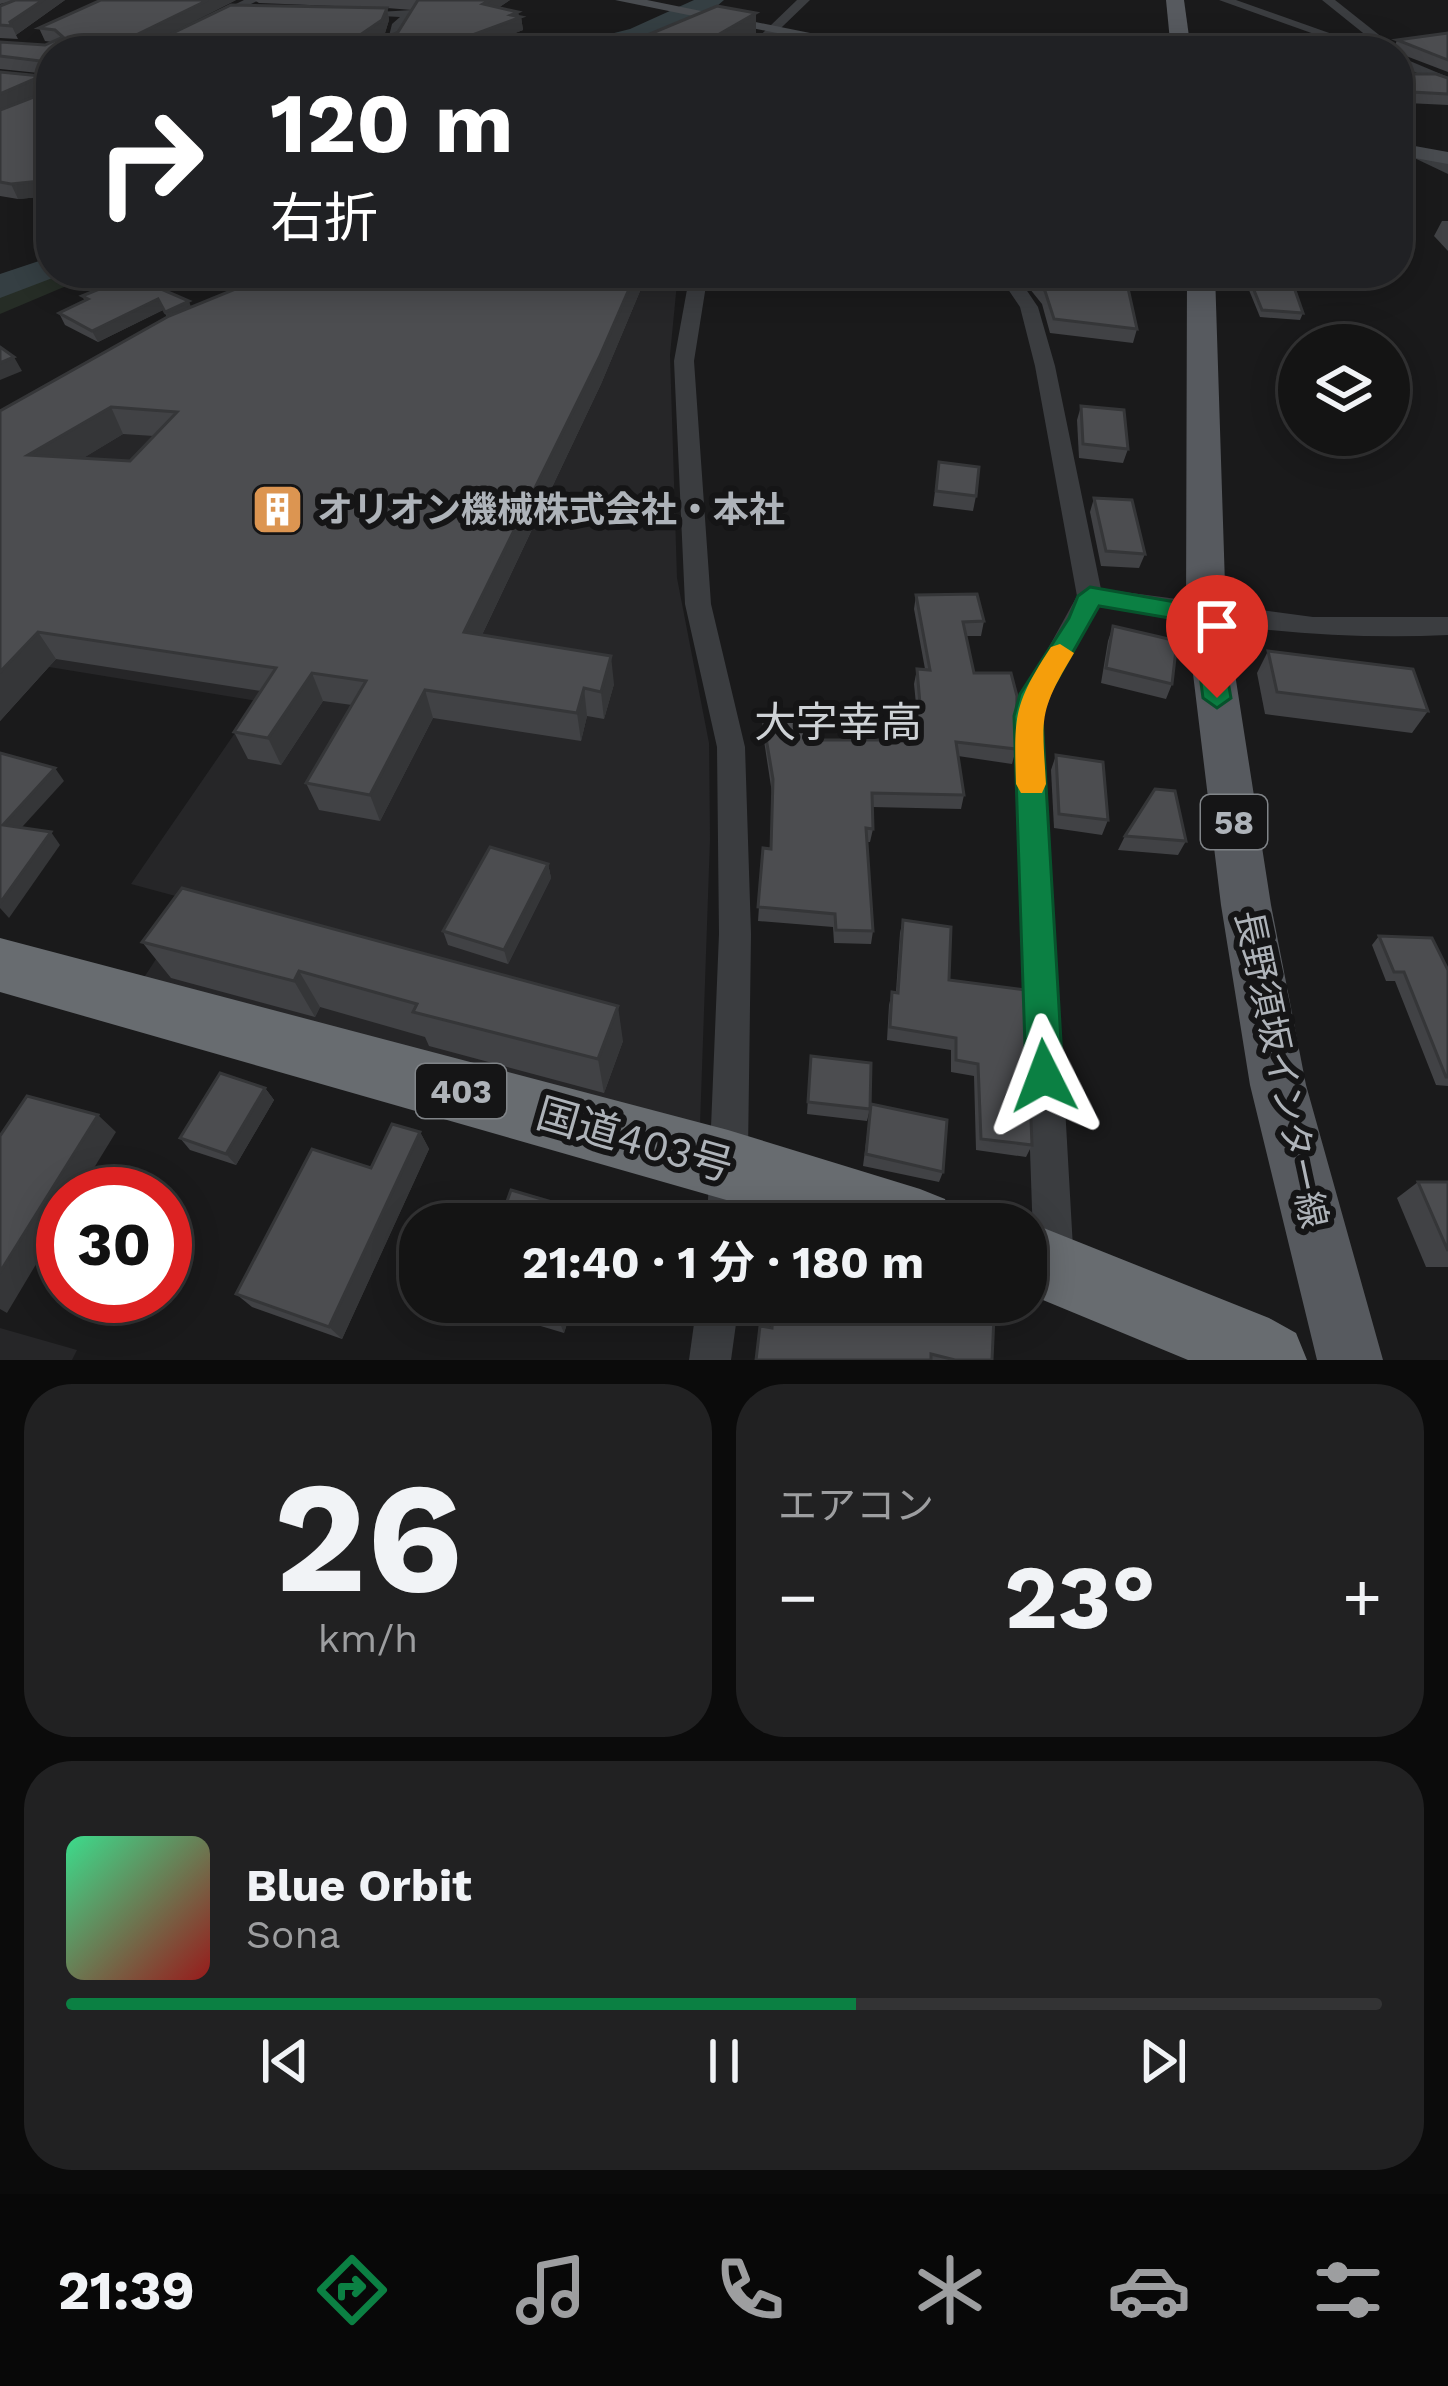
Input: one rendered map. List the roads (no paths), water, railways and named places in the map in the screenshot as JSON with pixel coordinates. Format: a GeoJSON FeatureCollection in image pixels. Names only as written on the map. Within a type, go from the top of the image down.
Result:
{"type":"FeatureCollection","features":[{"type":"Feature","properties":{"kind":"highway","name":"国道403号"},"geometry":{"type":"LineString","coordinates":[[0,965],[728,1194],[786,1203]]}},
{"type":"Feature","properties":{"kind":"highway"},"geometry":{"type":"LineString","coordinates":[[1047,1265],[1269,1360]]}},
{"type":"Feature","properties":{"kind":"main road"},"geometry":{"type":"LineString","coordinates":[[1175,0],[1179,36]]}},
{"type":"Feature","properties":{"kind":"main road","name":"長野須坂インター線"},"geometry":{"type":"LineString","coordinates":[[1201,288],[1205,616],[1246,905],[1278,1084],[1350,1360]]}},
{"type":"Feature","properties":{"kind":"street"},"geometry":{"type":"LineString","coordinates":[[765,36],[804,0]]}},
{"type":"Feature","properties":{"kind":"street"},"geometry":{"type":"LineString","coordinates":[[1225,0],[1331,36]]}},
{"type":"Feature","properties":{"kind":"street"},"geometry":{"type":"LineString","coordinates":[[1328,0],[1378,36]]}},
{"type":"Feature","properties":{"kind":"street"},"geometry":{"type":"LineString","coordinates":[[631,1],[810,36]]}},
{"type":"Feature","properties":{"kind":"street"},"geometry":{"type":"LineString","coordinates":[[178,36],[254,5]]}},
{"type":"Feature","properties":{"kind":"street"},"geometry":{"type":"LineString","coordinates":[[342,14],[412,14],[398,24],[395,36]]}},
{"type":"Feature","properties":{"kind":"street"},"geometry":{"type":"LineString","coordinates":[[1413,62],[1448,60]]}},
{"type":"Feature","properties":{"kind":"street"},"geometry":{"type":"LineString","coordinates":[[1413,67],[1448,82]]}},
{"type":"Feature","properties":{"kind":"street"},"geometry":{"type":"LineString","coordinates":[[0,76],[36,80]]}},
{"type":"Feature","properties":{"kind":"street"},"geometry":{"type":"LineString","coordinates":[[1413,151],[1448,158]]}},
{"type":"Feature","properties":{"kind":"street"},"geometry":{"type":"LineString","coordinates":[[1413,153],[1448,169]]}},
{"type":"Feature","properties":{"kind":"street"},"geometry":{"type":"LineString","coordinates":[[696,288],[684,362],[698,604],[731,747],[735,934],[728,1194]]}},
{"type":"Feature","properties":{"kind":"street"},"geometry":{"type":"LineString","coordinates":[[1016,288],[1029,307],[1045,366],[1090,596],[1082,619],[1034,694],[1028,716],[1039,1203]]}},
{"type":"Feature","properties":{"kind":"street"},"geometry":{"type":"LineString","coordinates":[[1090,596],[1205,616],[1326,628],[1448,626]]}},
{"type":"Feature","properties":{"kind":"street"},"geometry":{"type":"LineString","coordinates":[[710,1360],[715,1323]]}},
{"type":"Feature","properties":{"kind":"waterway"},"geometry":{"type":"LineString","coordinates":[[631,36],[713,0]]}},
{"type":"Feature","properties":{"kind":"waterway"},"geometry":{"type":"LineString","coordinates":[[0,287],[36,273]]}},
{"type":"Feature","properties":{"kind":"place","name":"オリオン機械株式会社・本社"},"geometry":{"type":"Point","coordinates":[278,509]}},
{"type":"Feature","properties":{"kind":"district","name":"大字幸高"},"geometry":{"type":"Point","coordinates":[838,722]}}]}
